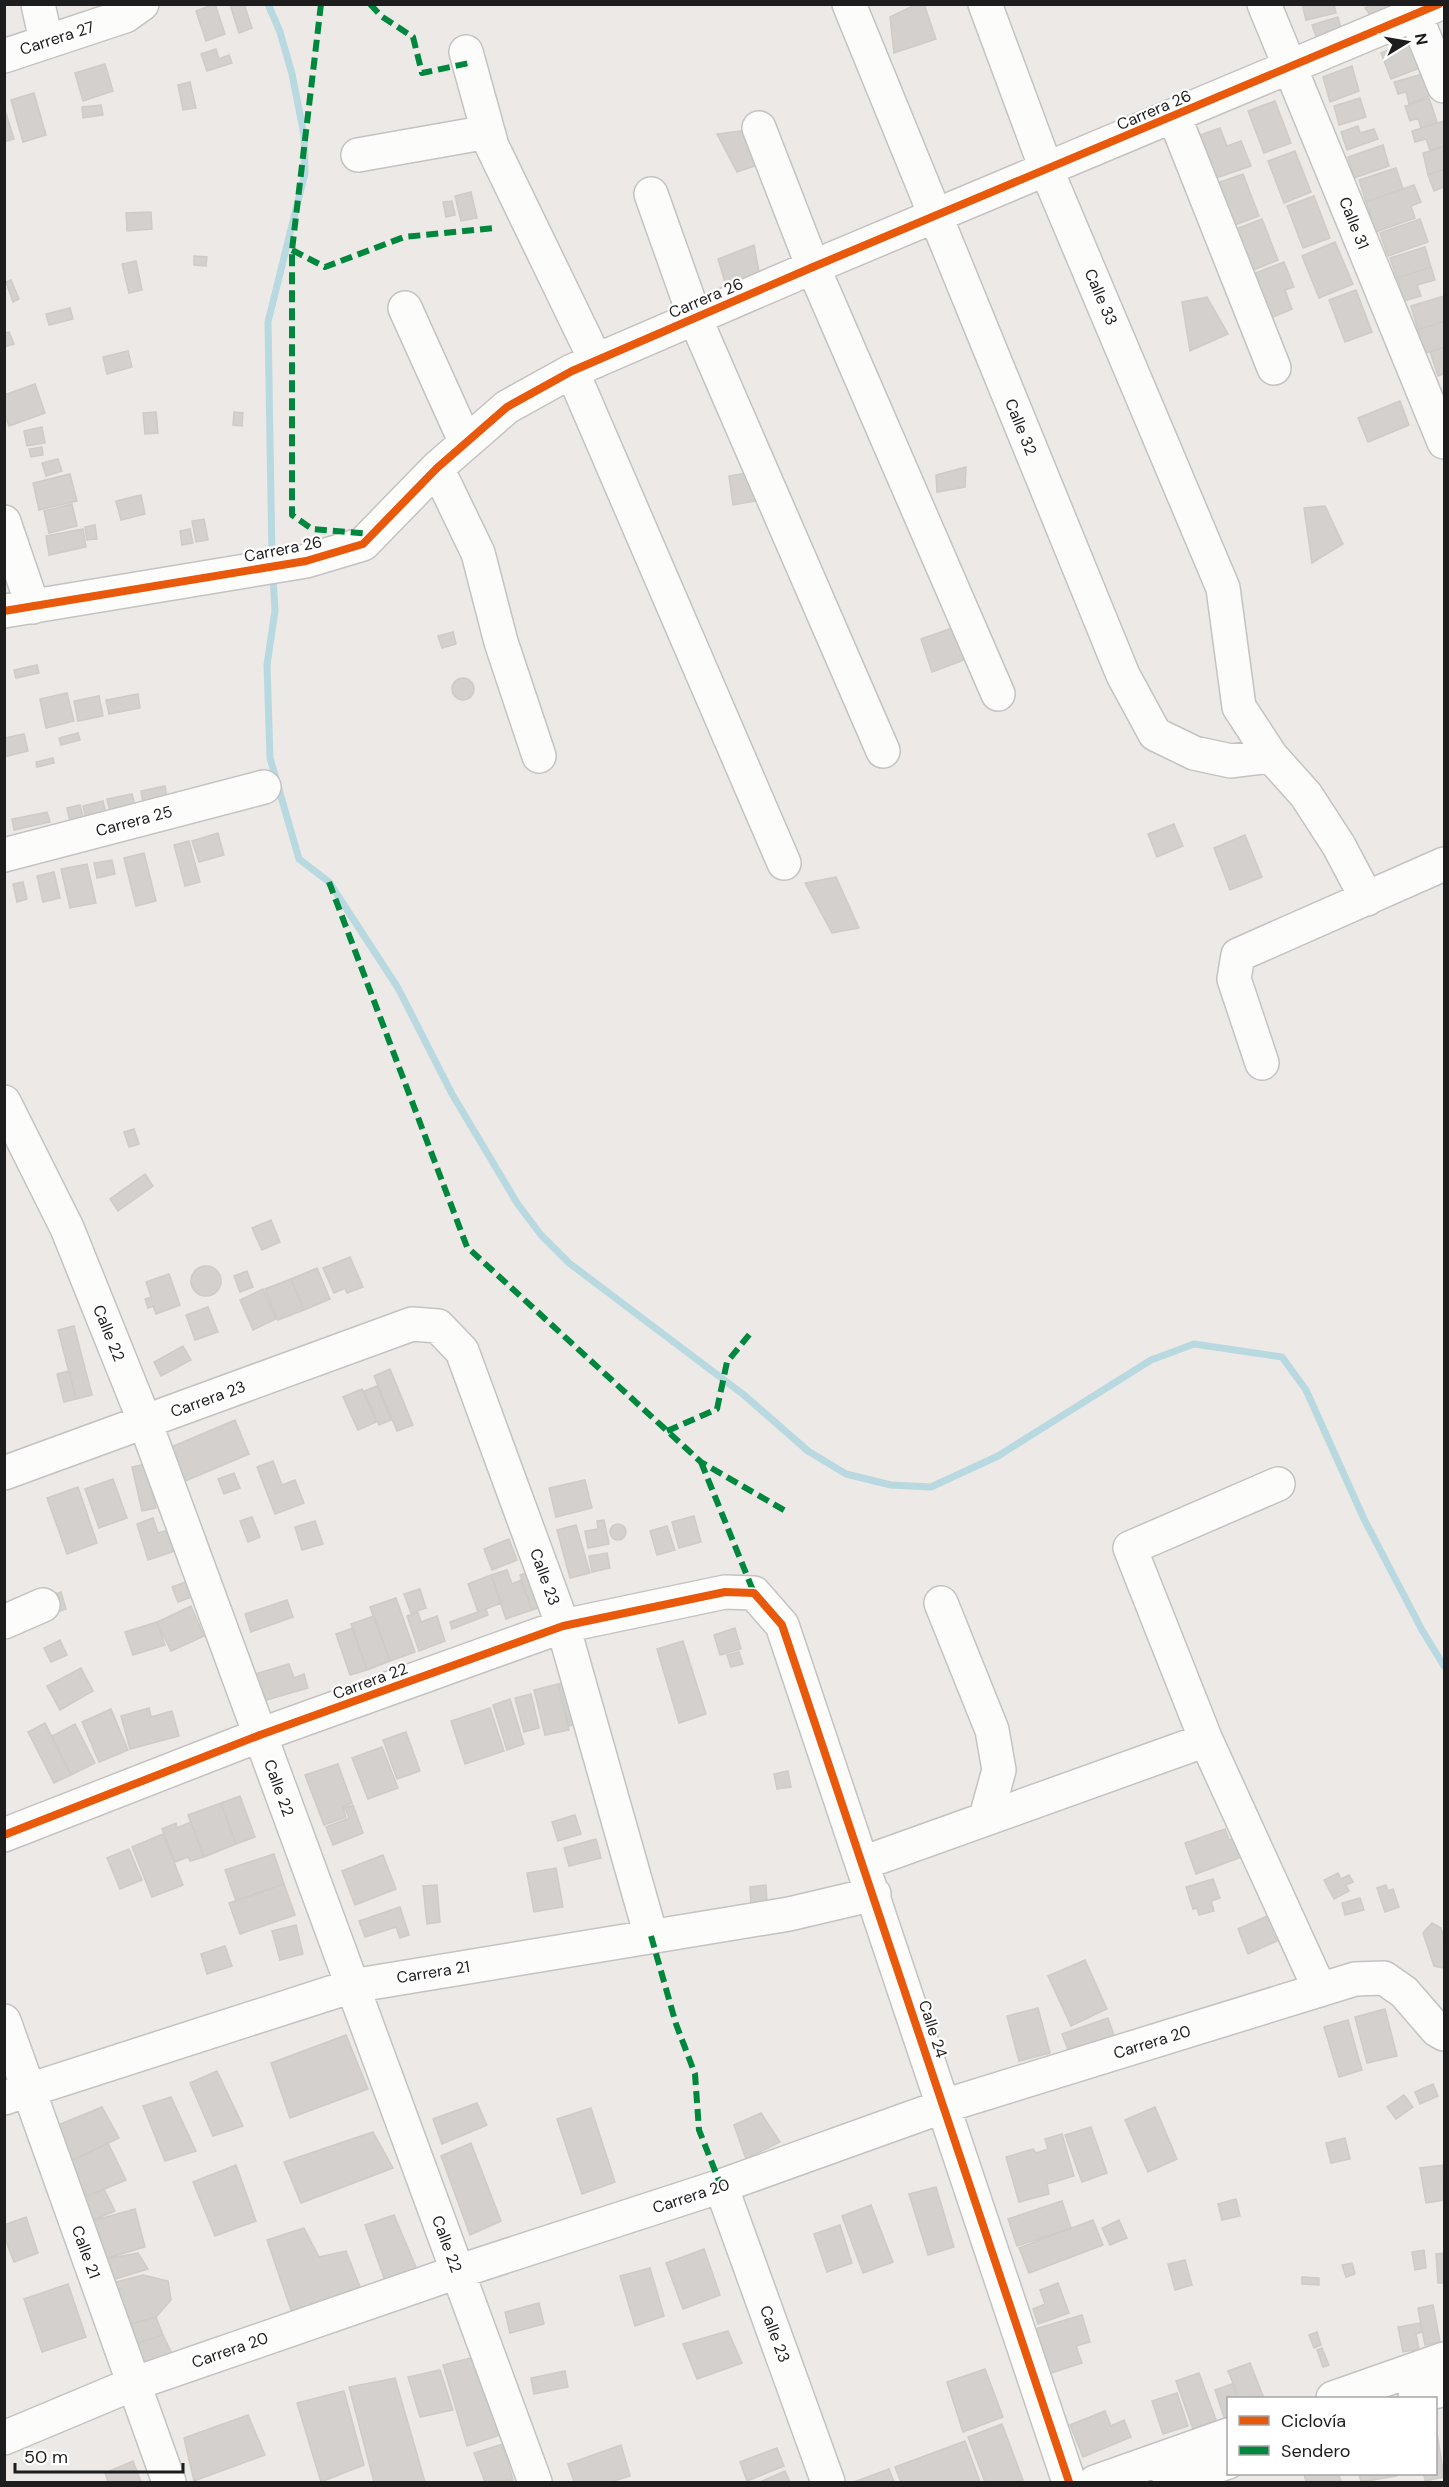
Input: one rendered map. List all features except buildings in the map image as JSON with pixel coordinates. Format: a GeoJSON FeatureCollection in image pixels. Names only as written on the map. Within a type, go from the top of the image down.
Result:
{"type":"FeatureCollection","features":[{"type":"Feature","properties":{"kind":"street"},"geometry":{"type":"LineString","coordinates":[[38,4],[46,41]]}},
{"type":"Feature","properties":{"kind":"street","name":"Carrera 27"},"geometry":{"type":"LineString","coordinates":[[4,56],[125,16],[142,4]]}},
{"type":"Feature","properties":{"kind":"street","name":"Calle 32"},"geometry":{"type":"LineString","coordinates":[[849,4],[1123,675],[1155,734],[1194,753],[1231,761],[1271,756]]}},
{"type":"Feature","properties":{"kind":"street","name":"Calle 33"},"geometry":{"type":"LineString","coordinates":[[985,4],[1047,171],[1223,588],[1239,707],[1271,756],[1306,795],[1339,846],[1367,899]]}},
{"type":"Feature","properties":{"kind":"street","name":"Calle 31"},"geometry":{"type":"LineString","coordinates":[[1264,4],[1443,433]]}},
{"type":"Feature","properties":{"kind":"street"},"geometry":{"type":"LineString","coordinates":[[1422,8],[1444,86]]}},
{"type":"Feature","properties":{"kind":"street","name":"Carrera 26"},"geometry":{"type":"LineString","coordinates":[[19,609],[306,561],[363,544],[437,468],[507,407],[584,366],[813,267],[1047,171],[1422,8]]}},
{"type":"Feature","properties":{"kind":"street"},"geometry":{"type":"LineString","coordinates":[[466,52],[492,146],[584,366],[784,863]]}},
{"type":"Feature","properties":{"kind":"street"},"geometry":{"type":"LineString","coordinates":[[1174,116],[1274,368]]}},
{"type":"Feature","properties":{"kind":"street"},"geometry":{"type":"LineString","coordinates":[[759,128],[813,267],[998,694]]}},
{"type":"Feature","properties":{"kind":"street"},"geometry":{"type":"LineString","coordinates":[[358,155],[488,132]]}},
{"type":"Feature","properties":{"kind":"street"},"geometry":{"type":"LineString","coordinates":[[651,194],[695,318],[883,751]]}},
{"type":"Feature","properties":{"kind":"street"},"geometry":{"type":"LineString","coordinates":[[405,308],[466,443]]}},
{"type":"Feature","properties":{"kind":"street"},"geometry":{"type":"LineString","coordinates":[[437,468],[478,553],[501,642],[539,756]]}},
{"type":"Feature","properties":{"kind":"street"},"geometry":{"type":"LineString","coordinates":[[4,522],[19,609]]}},
{"type":"Feature","properties":{"kind":"street","name":"Carrera 25"},"geometry":{"type":"LineString","coordinates":[[4,855],[264,787]]}},
{"type":"Feature","properties":{"kind":"street"},"geometry":{"type":"LineString","coordinates":[[1262,1063],[1234,979],[1238,955],[1444,864]]}},
{"type":"Feature","properties":{"kind":"street","name":"Calle 22"},"geometry":{"type":"LineString","coordinates":[[4,1102],[67,1228],[145,1422],[535,2482]]}},
{"type":"Feature","properties":{"kind":"street","name":"Carrera 23"},"geometry":{"type":"LineString","coordinates":[[4,1473],[412,1324]]}},
{"type":"Feature","properties":{"kind":"street","name":"Calle 23"},"geometry":{"type":"LineString","coordinates":[[412,1324],[438,1326],[462,1351],[563,1626],[651,1936]]}},
{"type":"Feature","properties":{"kind":"street"},"geometry":{"type":"LineString","coordinates":[[1278,1484],[1130,1548],[1206,1740],[1320,1990]]}},
{"type":"Feature","properties":{"kind":"street","name":"Carrera 22"},"geometry":{"type":"LineString","coordinates":[[4,1835],[260,1735],[563,1626],[725,1592],[754,1593]]}},
{"type":"Feature","properties":{"kind":"street","name":"Calle 24"},"geometry":{"type":"LineString","coordinates":[[754,1593],[782,1625],[874,1894],[1069,2482]]}},
{"type":"Feature","properties":{"kind":"street"},"geometry":{"type":"LineString","coordinates":[[941,1603],[992,1730],[999,1770],[986,1817]]}},
{"type":"Feature","properties":{"kind":"street"},"geometry":{"type":"LineString","coordinates":[[4,1622],[43,1605]]}},
{"type":"Feature","properties":{"kind":"street"},"geometry":{"type":"LineString","coordinates":[[863,1863],[1206,1740]]}},
{"type":"Feature","properties":{"kind":"street","name":"Carrera 21"},"geometry":{"type":"LineString","coordinates":[[16,2093],[352,1986],[789,1914],[874,1894]]}},
{"type":"Feature","properties":{"kind":"street","name":"Carrera 20"},"geometry":{"type":"LineString","coordinates":[[4,2438],[133,2384],[457,2272],[721,2186],[944,2106],[1355,1979],[1384,1978],[1404,1992],[1437,2030],[1444,2034]]}},
{"type":"Feature","properties":{"kind":"street","name":"Calle 21"},"geometry":{"type":"LineString","coordinates":[[4,2021],[16,2093],[133,2384],[168,2482]]}},
{"type":"Feature","properties":{"kind":"street","name":"Calle 23"},"geometry":{"type":"LineString","coordinates":[[721,2186],[828,2482]]}},
{"type":"Feature","properties":{"kind":"street"},"geometry":{"type":"LineString","coordinates":[[1336,2397],[1444,2359]]}},
{"type":"Feature","properties":{"kind":"street"},"geometry":{"type":"LineString","coordinates":[[1418,2397],[1444,2389]]}},
{"type":"Feature","properties":{"kind":"street"},"geometry":{"type":"LineString","coordinates":[[1095,2482],[1227,2435]]}},
{"type":"Feature","properties":{"kind":"street"},"geometry":{"type":"LineString","coordinates":[[1169,2482],[1227,2462]]}},
{"type":"Feature","properties":{"kind":"waterway"},"geometry":{"type":"LineString","coordinates":[[268,4],[280,32],[292,74],[304,135],[305,173],[268,322],[272,559]]}},
{"type":"Feature","properties":{"kind":"waterway"},"geometry":{"type":"LineString","coordinates":[[273,576],[275,611],[267,665],[270,758],[299,859],[329,882],[398,988],[452,1094],[517,1203],[541,1235],[569,1263],[744,1395],[808,1451],[846,1474],[891,1485],[931,1487],[998,1456],[1151,1360],[1194,1344],[1282,1357],[1306,1390],[1364,1519],[1422,1630],[1444,1666]]}},
{"type":"Feature","properties":{"kind":"marked path"},"geometry":{"type":"LineString","coordinates":[[321,4],[292,250],[292,515],[312,529],[372,534]]}},
{"type":"Feature","properties":{"kind":"marked path"},"geometry":{"type":"LineString","coordinates":[[370,4],[381,16],[413,37],[422,73],[469,63]]}},
{"type":"Feature","properties":{"kind":"marked path"},"geometry":{"type":"LineString","coordinates":[[292,250],[325,267],[404,237],[494,228]]}},
{"type":"Feature","properties":{"kind":"marked path"},"geometry":{"type":"LineString","coordinates":[[329,882],[467,1247],[701,1462],[789,1513]]}},
{"type":"Feature","properties":{"kind":"marked path"},"geometry":{"type":"LineString","coordinates":[[667,1431],[717,1409],[727,1362],[753,1330]]}},
{"type":"Feature","properties":{"kind":"marked path"},"geometry":{"type":"LineString","coordinates":[[701,1462],[754,1593]]}},
{"type":"Feature","properties":{"kind":"marked path"},"geometry":{"type":"LineString","coordinates":[[651,1936],[676,2024],[695,2074],[699,2130],[721,2186]]}},
{"type":"Feature","properties":{"kind":"cycle path"},"geometry":{"type":"LineString","coordinates":[[4,611],[306,561],[363,544],[437,468],[507,407],[572,371],[813,267],[1439,4]]}},
{"type":"Feature","properties":{"kind":"cycle path"},"geometry":{"type":"LineString","coordinates":[[4,1835],[260,1735],[563,1626],[725,1592],[754,1593],[782,1625],[1069,2482]]}}]}
